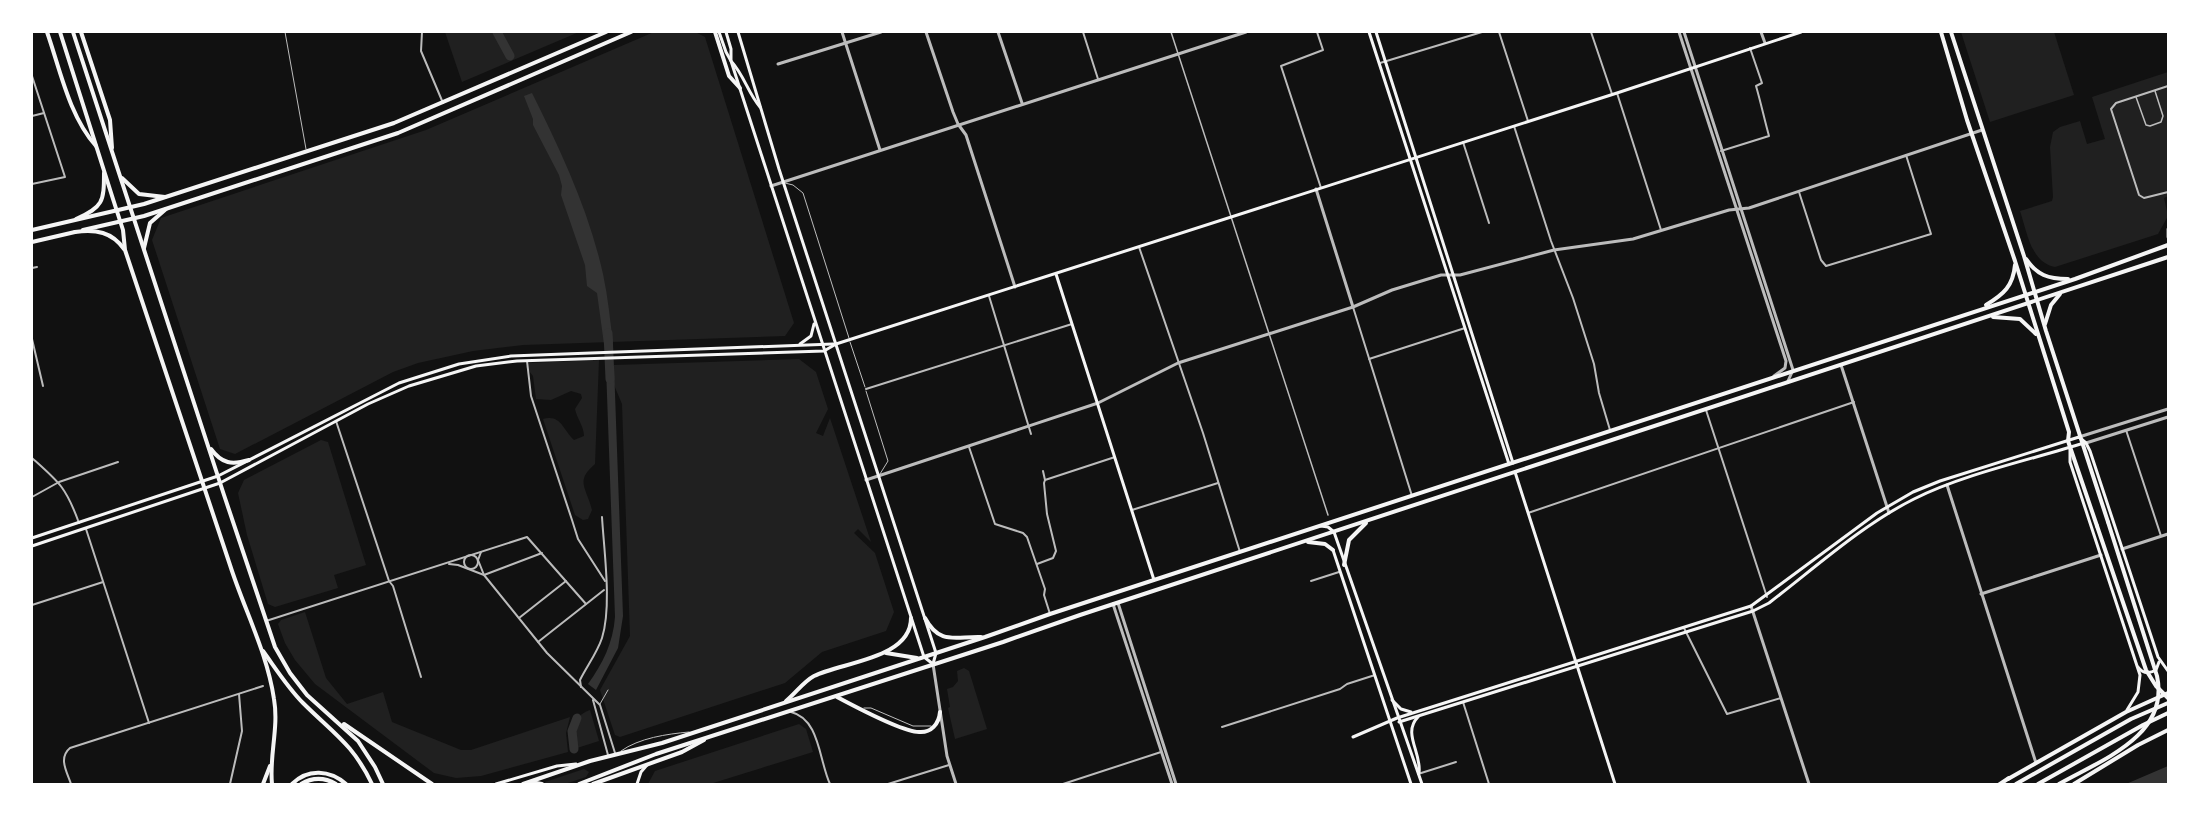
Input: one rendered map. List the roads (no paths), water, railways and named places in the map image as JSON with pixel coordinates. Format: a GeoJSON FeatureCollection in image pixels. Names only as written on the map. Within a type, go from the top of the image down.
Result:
{"type":"FeatureCollection","features":[{"type":"Feature","properties":{"kind":"main road"},"geometry":{"type":"LineString","coordinates":[[47,32],[73,108],[86,134],[96,146]]}},
{"type":"Feature","properties":{"kind":"main road"},"geometry":{"type":"LineString","coordinates":[[60,32],[117,211],[125,250],[242,602],[261,648],[273,690],[276,723],[271,763],[272,784]]}},
{"type":"Feature","properties":{"kind":"main road"},"geometry":{"type":"LineString","coordinates":[[73,32],[275,647],[290,673],[307,695],[338,721],[364,750],[383,784]]}},
{"type":"Feature","properties":{"kind":"main road"},"geometry":{"type":"LineString","coordinates":[[81,32],[110,120],[112,152]]}},
{"type":"Feature","properties":{"kind":"main road"},"geometry":{"type":"LineString","coordinates":[[32,230],[130,208],[404,120],[606,32]]}},
{"type":"Feature","properties":{"kind":"main road"},"geometry":{"type":"LineString","coordinates":[[32,242],[134,218],[405,130],[631,32]]}},
{"type":"Feature","properties":{"kind":"main road"},"geometry":{"type":"LineString","coordinates":[[715,32],[729,76],[740,88]]}},
{"type":"Feature","properties":{"kind":"main road"},"geometry":{"type":"LineString","coordinates":[[719,32],[740,88],[924,657]]}},
{"type":"Feature","properties":{"kind":"main road"},"geometry":{"type":"LineString","coordinates":[[726,32],[731,49],[731,62],[738,68],[748,92],[761,108]]}},
{"type":"Feature","properties":{"kind":"main road"},"geometry":{"type":"LineString","coordinates":[[738,32],[783,182],[936,653],[933,664]]}},
{"type":"Feature","properties":{"kind":"main road"},"geometry":{"type":"LineString","coordinates":[[1369,32],[1511,463]]}},
{"type":"Feature","properties":{"kind":"main road"},"geometry":{"type":"LineString","coordinates":[[1376,32],[1511,463]]}},
{"type":"Feature","properties":{"kind":"main road"},"geometry":{"type":"LineString","coordinates":[[32,546],[220,483],[389,394],[430,378],[484,365],[526,361],[824,351],[849,339],[1801,32]]}},
{"type":"Feature","properties":{"kind":"main road"},"geometry":{"type":"LineString","coordinates":[[1941,32],[2069,432],[2068,441],[2146,670],[2156,686],[2169,696]]}},
{"type":"Feature","properties":{"kind":"main road"},"geometry":{"type":"LineString","coordinates":[[1951,32],[2024,256],[2079,437],[2084,443],[2158,657],[2158,666],[2153,672],[2145,673],[2137,666]]}},
{"type":"Feature","properties":{"kind":"main road"},"geometry":{"type":"LineString","coordinates":[[76,219],[96,210],[101,204],[104,170]]}},
{"type":"Feature","properties":{"kind":"main road"},"geometry":{"type":"LineString","coordinates":[[120,176],[139,194],[165,197]]}},
{"type":"Feature","properties":{"kind":"main road"},"geometry":{"type":"LineString","coordinates":[[144,252],[143,246],[146,244],[148,227],[166,208]]}},
{"type":"Feature","properties":{"kind":"main road"},"geometry":{"type":"LineString","coordinates":[[75,232],[105,233],[117,239],[125,250]]}},
{"type":"Feature","properties":{"kind":"main road"},"geometry":{"type":"LineString","coordinates":[[523,784],[581,764],[649,747],[781,704],[2074,279],[2169,245]]}},
{"type":"Feature","properties":{"kind":"main road"},"geometry":{"type":"LineString","coordinates":[[2024,256],[2035,271],[2041,275],[2058,279],[2074,279]]}},
{"type":"Feature","properties":{"kind":"main road"},"geometry":{"type":"LineString","coordinates":[[579,784],[708,736],[836,696],[2169,257]]}},
{"type":"Feature","properties":{"kind":"main road"},"geometry":{"type":"LineString","coordinates":[[1982,308],[2008,289],[2014,276],[2015,261]]}},
{"type":"Feature","properties":{"kind":"main road"},"geometry":{"type":"LineString","coordinates":[[1056,274],[1154,580]]}},
{"type":"Feature","properties":{"kind":"main road"},"geometry":{"type":"LineString","coordinates":[[2046,331],[2046,317],[2051,304],[2067,291]]}},
{"type":"Feature","properties":{"kind":"main road"},"geometry":{"type":"LineString","coordinates":[[1989,316],[2020,319],[2038,336]]}},
{"type":"Feature","properties":{"kind":"main road"},"geometry":{"type":"LineString","coordinates":[[795,346],[810,336],[814,320]]}},
{"type":"Feature","properties":{"kind":"main road"},"geometry":{"type":"LineString","coordinates":[[32,538],[218,476],[376,394],[428,373],[471,362],[502,357],[592,352],[836,344]]}},
{"type":"Feature","properties":{"kind":"main road"},"geometry":{"type":"LineString","coordinates":[[1685,630],[1751,606],[1767,597],[1887,506],[1940,481],[2079,437]]}},
{"type":"Feature","properties":{"kind":"main road"},"geometry":{"type":"LineString","coordinates":[[1398,720],[1416,712],[1753,611],[1769,603],[1889,513],[1912,500],[1947,485],[2084,443]]}},
{"type":"Feature","properties":{"kind":"main road"},"geometry":{"type":"LineString","coordinates":[[2059,784],[2139,736],[2153,718],[2159,697],[2157,676],[2084,443]]}},
{"type":"Feature","properties":{"kind":"main road"},"geometry":{"type":"LineString","coordinates":[[209,447],[226,462],[249,460]]}},
{"type":"Feature","properties":{"kind":"main road"},"geometry":{"type":"LineString","coordinates":[[2070,447],[2070,462],[2137,666],[2140,685],[2126,712]]}},
{"type":"Feature","properties":{"kind":"main road"},"geometry":{"type":"LineString","coordinates":[[1515,472],[1615,784]]}},
{"type":"Feature","properties":{"kind":"main road"},"geometry":{"type":"LineString","coordinates":[[1344,565],[1349,540],[1369,520]]}},
{"type":"Feature","properties":{"kind":"main road"},"geometry":{"type":"LineString","coordinates":[[1319,526],[1328,527],[1334,532],[1422,784]]}},
{"type":"Feature","properties":{"kind":"main road"},"geometry":{"type":"LineString","coordinates":[[1305,542],[1325,544],[1333,550],[1411,784]]}},
{"type":"Feature","properties":{"kind":"main road"},"geometry":{"type":"LineString","coordinates":[[781,704],[815,676],[882,653],[902,641],[909,632],[911,618]]}},
{"type":"Feature","properties":{"kind":"main road"},"geometry":{"type":"LineString","coordinates":[[925,618],[935,632],[946,638],[985,637]]}},
{"type":"Feature","properties":{"kind":"main road"},"geometry":{"type":"LineString","coordinates":[[261,648],[288,686],[347,744],[372,784]]}},
{"type":"Feature","properties":{"kind":"main road"},"geometry":{"type":"LineString","coordinates":[[882,653],[924,657],[933,664]]}},
{"type":"Feature","properties":{"kind":"main road"},"geometry":{"type":"LineString","coordinates":[[2158,657],[2169,671]]}},
{"type":"Feature","properties":{"kind":"main road"},"geometry":{"type":"LineString","coordinates":[[1353,737],[1390,721],[1421,715],[1576,664]]}},
{"type":"Feature","properties":{"kind":"main road"},"geometry":{"type":"LineString","coordinates":[[836,696],[916,733],[929,730],[936,724],[940,712]]}},
{"type":"Feature","properties":{"kind":"main road"},"geometry":{"type":"LineString","coordinates":[[1998,784],[2126,712],[2169,696]]}},
{"type":"Feature","properties":{"kind":"main road"},"geometry":{"type":"LineString","coordinates":[[1390,697],[1401,709],[1416,712]]}},
{"type":"Feature","properties":{"kind":"main road"},"geometry":{"type":"LineString","coordinates":[[2016,784],[2131,719],[2169,703]]}},
{"type":"Feature","properties":{"kind":"main road"},"geometry":{"type":"LineString","coordinates":[[2038,784],[2143,725],[2169,713]]}},
{"type":"Feature","properties":{"kind":"main road"},"geometry":{"type":"LineString","coordinates":[[1418,774],[1419,759],[1411,732],[1414,721],[1421,715]]}},
{"type":"Feature","properties":{"kind":"main road"},"geometry":{"type":"LineString","coordinates":[[338,721],[361,734],[432,784]]}},
{"type":"Feature","properties":{"kind":"main road"},"geometry":{"type":"LineString","coordinates":[[2074,784],[2138,745],[2169,730]]}},
{"type":"Feature","properties":{"kind":"main road"},"geometry":{"type":"LineString","coordinates":[[594,784],[691,748],[708,736]]}},
{"type":"Feature","properties":{"kind":"main road"},"geometry":{"type":"LineString","coordinates":[[1397,741],[1406,738]]}},
{"type":"Feature","properties":{"kind":"main road"},"geometry":{"type":"LineString","coordinates":[[263,784],[271,763]]}},
{"type":"Feature","properties":{"kind":"main road"},"geometry":{"type":"LineString","coordinates":[[496,784],[556,766],[581,764]]}},
{"type":"Feature","properties":{"kind":"main road"},"geometry":{"type":"LineString","coordinates":[[637,784],[641,772],[648,764]]}},
{"type":"Feature","properties":{"kind":"main road"},"geometry":{"type":"LineString","coordinates":[[293,784],[307,775],[322,773],[333,776],[346,784]]}},
{"type":"Feature","properties":{"kind":"main road"},"geometry":{"type":"LineString","coordinates":[[301,784],[321,779],[336,784]]}},
{"type":"Feature","properties":{"kind":"main road"},"geometry":{"type":"LineString","coordinates":[[530,784],[542,784]]}},
{"type":"Feature","properties":{"kind":"street"},"geometry":{"type":"LineString","coordinates":[[422,32],[421,51],[443,103]]}},
{"type":"Feature","properties":{"kind":"street"},"geometry":{"type":"LineString","coordinates":[[842,32],[880,150]]}},
{"type":"Feature","properties":{"kind":"street"},"geometry":{"type":"LineString","coordinates":[[778,64],[881,32]]}},
{"type":"Feature","properties":{"kind":"street"},"geometry":{"type":"LineString","coordinates":[[926,32],[958,124],[966,135],[1015,287]]}},
{"type":"Feature","properties":{"kind":"street"},"geometry":{"type":"LineString","coordinates":[[998,32],[1022,104]]}},
{"type":"Feature","properties":{"kind":"street"},"geometry":{"type":"LineString","coordinates":[[1083,32],[1098,79]]}},
{"type":"Feature","properties":{"kind":"street"},"geometry":{"type":"LineString","coordinates":[[1171,32],[1328,515]]}},
{"type":"Feature","properties":{"kind":"street"},"geometry":{"type":"LineString","coordinates":[[771,186],[1246,32]]}},
{"type":"Feature","properties":{"kind":"street"},"geometry":{"type":"LineString","coordinates":[[1317,32],[1323,50],[1281,66],[1322,188]]}},
{"type":"Feature","properties":{"kind":"street"},"geometry":{"type":"LineString","coordinates":[[1380,63],[1482,32]]}},
{"type":"Feature","properties":{"kind":"street"},"geometry":{"type":"LineString","coordinates":[[1498,32],[1528,121]]}},
{"type":"Feature","properties":{"kind":"street"},"geometry":{"type":"LineString","coordinates":[[1591,32],[1612,94]]}},
{"type":"Feature","properties":{"kind":"street"},"geometry":{"type":"LineString","coordinates":[[1679,32],[1793,370],[1785,384]]}},
{"type":"Feature","properties":{"kind":"street"},"geometry":{"type":"LineString","coordinates":[[1684,32],[1720,151]]}},
{"type":"Feature","properties":{"kind":"street"},"geometry":{"type":"LineString","coordinates":[[1761,32],[1765,44]]}},
{"type":"Feature","properties":{"kind":"street"},"geometry":{"type":"LineString","coordinates":[[1720,151],[1769,136],[1756,86],[1762,84],[1750,48]]}},
{"type":"Feature","properties":{"kind":"street"},"geometry":{"type":"LineString","coordinates":[[32,76],[65,177],[32,184]]}},
{"type":"Feature","properties":{"kind":"street"},"geometry":{"type":"LineString","coordinates":[[2169,86],[2113,104],[2111,109],[2139,195],[2144,198],[2169,192]]}},
{"type":"Feature","properties":{"kind":"street"},"geometry":{"type":"LineString","coordinates":[[2136,96],[2144,122],[2150,126],[2163,120],[2155,90]]}},
{"type":"Feature","properties":{"kind":"street"},"geometry":{"type":"LineString","coordinates":[[1617,93],[1662,232]]}},
{"type":"Feature","properties":{"kind":"street"},"geometry":{"type":"LineString","coordinates":[[32,116],[44,113]]}},
{"type":"Feature","properties":{"kind":"street"},"geometry":{"type":"LineString","coordinates":[[1514,126],[1554,250],[1573,298],[1610,430]]}},
{"type":"Feature","properties":{"kind":"street"},"geometry":{"type":"LineString","coordinates":[[866,480],[1028,424],[1098,403],[1178,363],[1353,308],[1392,290],[1441,275],[1454,276],[1554,250],[1617,242],[1662,232],[1739,208],[1749,208],[1982,130]]}},
{"type":"Feature","properties":{"kind":"street"},"geometry":{"type":"LineString","coordinates":[[1463,142],[1489,223]]}},
{"type":"Feature","properties":{"kind":"street"},"geometry":{"type":"LineString","coordinates":[[1799,192],[1821,260],[1827,266],[1930,234],[1906,155]]}},
{"type":"Feature","properties":{"kind":"street"},"geometry":{"type":"LineString","coordinates":[[1316,189],[1412,496]]}},
{"type":"Feature","properties":{"kind":"street"},"geometry":{"type":"LineString","coordinates":[[1739,208],[1786,361],[1785,368],[1774,376]]}},
{"type":"Feature","properties":{"kind":"street"},"geometry":{"type":"LineString","coordinates":[[2169,230],[2169,237]]}},
{"type":"Feature","properties":{"kind":"street"},"geometry":{"type":"LineString","coordinates":[[1139,247],[1240,552]]}},
{"type":"Feature","properties":{"kind":"street"},"geometry":{"type":"LineString","coordinates":[[32,268],[36,267]]}},
{"type":"Feature","properties":{"kind":"street"},"geometry":{"type":"LineString","coordinates":[[988,295],[1031,434]]}},
{"type":"Feature","properties":{"kind":"street"},"geometry":{"type":"LineString","coordinates":[[866,389],[1073,324]]}},
{"type":"Feature","properties":{"kind":"street"},"geometry":{"type":"LineString","coordinates":[[1369,359],[1465,328]]}},
{"type":"Feature","properties":{"kind":"street"},"geometry":{"type":"LineString","coordinates":[[32,339],[44,386]]}},
{"type":"Feature","properties":{"kind":"street"},"geometry":{"type":"LineString","coordinates":[[526,361],[531,396],[578,538],[605,581]]}},
{"type":"Feature","properties":{"kind":"street"},"geometry":{"type":"LineString","coordinates":[[1841,365],[1889,513]]}},
{"type":"Feature","properties":{"kind":"street"},"geometry":{"type":"LineString","coordinates":[[1528,513],[1854,402]]}},
{"type":"Feature","properties":{"kind":"street"},"geometry":{"type":"LineString","coordinates":[[2079,437],[2169,409]]}},
{"type":"Feature","properties":{"kind":"street"},"geometry":{"type":"LineString","coordinates":[[1706,410],[1767,597]]}},
{"type":"Feature","properties":{"kind":"street"},"geometry":{"type":"LineString","coordinates":[[2084,443],[2169,417]]}},
{"type":"Feature","properties":{"kind":"street"},"geometry":{"type":"LineString","coordinates":[[336,422],[389,581],[393,586],[421,676]]}},
{"type":"Feature","properties":{"kind":"street"},"geometry":{"type":"LineString","coordinates":[[2126,430],[2161,537]]}},
{"type":"Feature","properties":{"kind":"street"},"geometry":{"type":"LineString","coordinates":[[969,446],[995,524],[1026,535],[1046,589],[1044,595],[1050,614]]}},
{"type":"Feature","properties":{"kind":"street"},"geometry":{"type":"LineString","coordinates":[[1046,480],[1115,457]]}},
{"type":"Feature","properties":{"kind":"street"},"geometry":{"type":"LineString","coordinates":[[32,458],[59,482],[67,493],[79,523]]}},
{"type":"Feature","properties":{"kind":"street"},"geometry":{"type":"LineString","coordinates":[[32,497],[59,482],[118,462]]}},
{"type":"Feature","properties":{"kind":"street"},"geometry":{"type":"LineString","coordinates":[[1037,564],[1053,558],[1056,551],[1046,509],[1044,483],[1046,480],[1043,471]]}},
{"type":"Feature","properties":{"kind":"street"},"geometry":{"type":"LineString","coordinates":[[1132,510],[1218,483]]}},
{"type":"Feature","properties":{"kind":"street"},"geometry":{"type":"LineString","coordinates":[[1947,485],[2036,763]]}},
{"type":"Feature","properties":{"kind":"street"},"geometry":{"type":"LineString","coordinates":[[581,687],[580,680],[602,640],[604,628],[606,589],[602,517]]}},
{"type":"Feature","properties":{"kind":"street"},"geometry":{"type":"LineString","coordinates":[[86,528],[149,723]]}},
{"type":"Feature","properties":{"kind":"street"},"geometry":{"type":"LineString","coordinates":[[2122,549],[2169,534]]}},
{"type":"Feature","properties":{"kind":"street"},"geometry":{"type":"LineString","coordinates":[[265,621],[527,537],[586,604]]}},
{"type":"Feature","properties":{"kind":"street"},"geometry":{"type":"LineString","coordinates":[[468,555],[464,563],[469,568],[475,568],[483,550]]}},
{"type":"Feature","properties":{"kind":"street"},"geometry":{"type":"LineString","coordinates":[[443,565],[453,564],[484,574],[543,553]]}},
{"type":"Feature","properties":{"kind":"street"},"geometry":{"type":"LineString","coordinates":[[468,555],[474,555],[484,574],[538,642],[600,705],[615,755]]}},
{"type":"Feature","properties":{"kind":"street"},"geometry":{"type":"LineString","coordinates":[[1981,594],[2101,555]]}},
{"type":"Feature","properties":{"kind":"street"},"geometry":{"type":"LineString","coordinates":[[1311,581],[1340,572]]}},
{"type":"Feature","properties":{"kind":"street"},"geometry":{"type":"LineString","coordinates":[[519,618],[566,580]]}},
{"type":"Feature","properties":{"kind":"street"},"geometry":{"type":"LineString","coordinates":[[32,605],[103,582]]}},
{"type":"Feature","properties":{"kind":"street"},"geometry":{"type":"LineString","coordinates":[[538,642],[606,589]]}},
{"type":"Feature","properties":{"kind":"street"},"geometry":{"type":"LineString","coordinates":[[1116,604],[1161,752],[1174,784]]}},
{"type":"Feature","properties":{"kind":"street"},"geometry":{"type":"LineString","coordinates":[[1116,604],[1174,784]]}},
{"type":"Feature","properties":{"kind":"street"},"geometry":{"type":"LineString","coordinates":[[1751,606],[1809,784]]}},
{"type":"Feature","properties":{"kind":"street"},"geometry":{"type":"LineString","coordinates":[[1685,630],[1727,714],[1781,698]]}},
{"type":"Feature","properties":{"kind":"street"},"geometry":{"type":"LineString","coordinates":[[933,664],[949,765],[956,784]]}},
{"type":"Feature","properties":{"kind":"street"},"geometry":{"type":"LineString","coordinates":[[1222,727],[1340,689],[1347,684],[1375,675]]}},
{"type":"Feature","properties":{"kind":"street"},"geometry":{"type":"LineString","coordinates":[[71,784],[63,761],[67,750],[263,686]]}},
{"type":"Feature","properties":{"kind":"street"},"geometry":{"type":"LineString","coordinates":[[230,784],[242,731],[239,694]]}},
{"type":"Feature","properties":{"kind":"street"},"geometry":{"type":"LineString","coordinates":[[592,697],[609,756]]}},
{"type":"Feature","properties":{"kind":"street"},"geometry":{"type":"LineString","coordinates":[[1463,702],[1489,784]]}},
{"type":"Feature","properties":{"kind":"street"},"geometry":{"type":"LineString","coordinates":[[785,711],[800,715],[810,725],[830,784]]}},
{"type":"Feature","properties":{"kind":"street"},"geometry":{"type":"LineString","coordinates":[[1062,784],[1161,752]]}},
{"type":"Feature","properties":{"kind":"street"},"geometry":{"type":"LineString","coordinates":[[1418,774],[1456,762]]}},
{"type":"Feature","properties":{"kind":"street"},"geometry":{"type":"LineString","coordinates":[[888,784],[949,765]]}},
{"type":"Feature","properties":{"kind":"lane"},"geometry":{"type":"LineString","coordinates":[[285,32],[306,151]]}},
{"type":"Feature","properties":{"kind":"lane"},"geometry":{"type":"LineString","coordinates":[[783,182],[803,194],[888,460],[879,476]]}},
{"type":"Feature","properties":{"kind":"lane"},"geometry":{"type":"LineString","coordinates":[[600,705],[608,690]]}},
{"type":"Feature","properties":{"kind":"waterway"},"geometry":{"type":"LineString","coordinates":[[497,32],[510,56]]}},
{"type":"Feature","properties":{"kind":"waterway"},"geometry":{"type":"LineString","coordinates":[[608,333],[610,379]]}},
{"type":"Feature","properties":{"kind":"waterway"},"geometry":{"type":"LineString","coordinates":[[574,749],[572,731],[577,718]]}}]}
